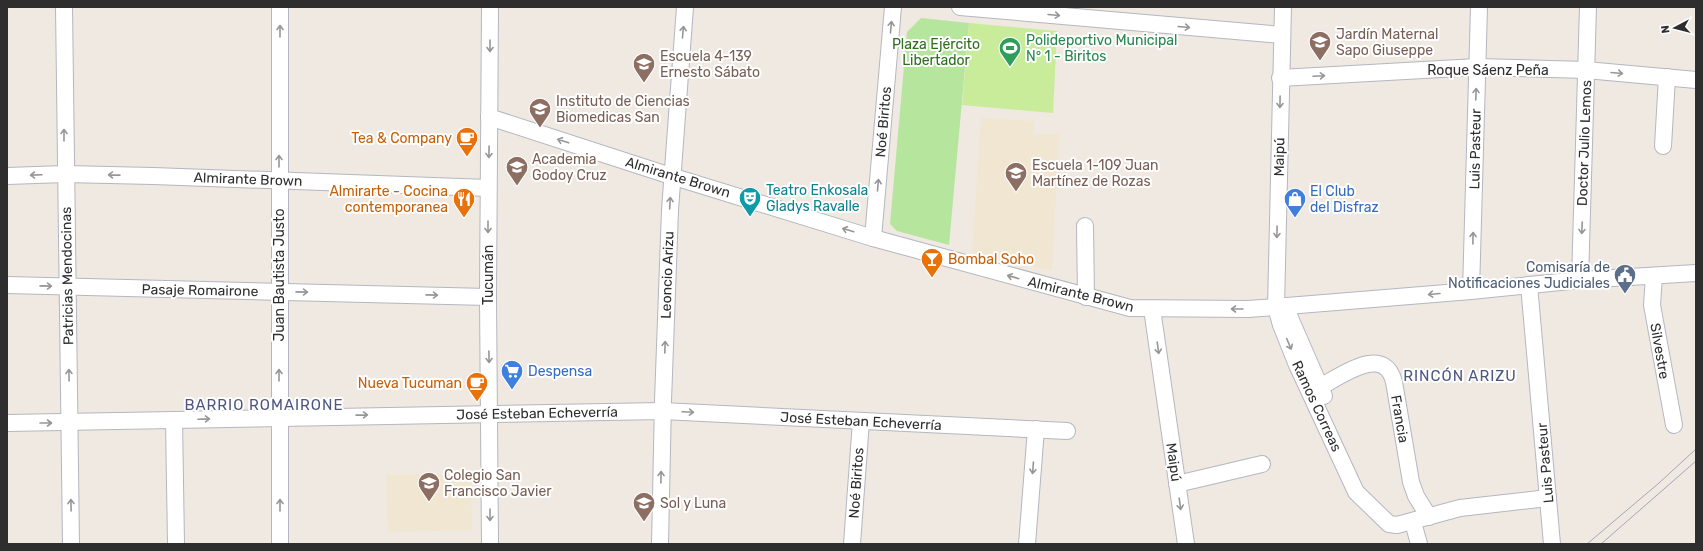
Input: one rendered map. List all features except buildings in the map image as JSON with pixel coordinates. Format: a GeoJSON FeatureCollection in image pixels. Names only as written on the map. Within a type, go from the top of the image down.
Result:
{"type":"FeatureCollection","features":[{"type":"Feature","properties":{"kind":"street","name":"Patricias Mendocinas"},"geometry":{"type":"LineString","coordinates":[[64,7],[66,287],[70,423],[71,544]]}},
{"type":"Feature","properties":{"kind":"street","name":"Juan Bautista Justo"},"geometry":{"type":"LineString","coordinates":[[280,7],[280,544]]}},
{"type":"Feature","properties":{"kind":"street","name":"Tucumán"},"geometry":{"type":"LineString","coordinates":[[490,7],[488,188],[490,544]]}},
{"type":"Feature","properties":{"kind":"street","name":"Leoncio Arizu"},"geometry":{"type":"LineString","coordinates":[[660,544],[662,411],[671,176],[685,7]]}},
{"type":"Feature","properties":{"kind":"street","name":"Noé Biritos"},"geometry":{"type":"LineString","coordinates":[[873,238],[893,7]]}},
{"type":"Feature","properties":{"kind":"street"},"geometry":{"type":"LineString","coordinates":[[960,7],[1282,35]]}},
{"type":"Feature","properties":{"kind":"street","name":"Maipú"},"geometry":{"type":"LineString","coordinates":[[1282,307],[1280,78],[1283,7]]}},
{"type":"Feature","properties":{"kind":"street","name":"Luis Pasteur"},"geometry":{"type":"LineString","coordinates":[[1471,291],[1479,7]]}},
{"type":"Feature","properties":{"kind":"street","name":"Doctor Julio Lemos"},"geometry":{"type":"LineString","coordinates":[[1580,280],[1588,7]]}},
{"type":"Feature","properties":{"kind":"street","name":"Roque Sáenz Peña"},"geometry":{"type":"LineString","coordinates":[[1280,78],[1477,67],[1586,70],[1696,80]]}},
{"type":"Feature","properties":{"kind":"street"},"geometry":{"type":"LineString","coordinates":[[1663,146],[1667,77]]}},
{"type":"Feature","properties":{"kind":"street","name":"Almirante Brown"},"geometry":{"type":"LineString","coordinates":[[489,117],[671,176],[873,238],[1130,308],[1282,307],[1529,286],[1580,280],[1696,273]]}},
{"type":"Feature","properties":{"kind":"street","name":"Almirante Brown"},"geometry":{"type":"LineString","coordinates":[[7,176],[65,174],[488,188]]}},
{"type":"Feature","properties":{"kind":"street"},"geometry":{"type":"LineString","coordinates":[[1085,226],[1086,297]]}},
{"type":"Feature","properties":{"kind":"street","name":"Silvestre"},"geometry":{"type":"LineString","coordinates":[[1654,276],[1652,305],[1674,425]]}},
{"type":"Feature","properties":{"kind":"street","name":"Pasaje Romairone"},"geometry":{"type":"LineString","coordinates":[[7,285],[488,297]]}},
{"type":"Feature","properties":{"kind":"street","name":"Luis Pasteur"},"geometry":{"type":"LineString","coordinates":[[1529,286],[1552,544]]}},
{"type":"Feature","properties":{"kind":"street","name":"Ramos Correas"},"geometry":{"type":"LineString","coordinates":[[1282,307],[1290,318],[1363,485],[1366,502]]}},
{"type":"Feature","properties":{"kind":"street","name":"Ramos Correas"},"geometry":{"type":"LineString","coordinates":[[1282,307],[1281,325],[1356,492],[1389,524],[1397,526],[1413,522]]}},
{"type":"Feature","properties":{"kind":"street","name":"Maipú"},"geometry":{"type":"LineString","coordinates":[[1152,309],[1186,544]]}},
{"type":"Feature","properties":{"kind":"street","name":"Francia"},"geometry":{"type":"LineString","coordinates":[[1320,387],[1368,362],[1377,363],[1388,368],[1394,382],[1411,482],[1416,496],[1429,517]]}},
{"type":"Feature","properties":{"kind":"street","name":"José Esteban Echeverría"},"geometry":{"type":"LineString","coordinates":[[7,423],[662,411],[1067,431]]}},
{"type":"Feature","properties":{"kind":"street"},"geometry":{"type":"LineString","coordinates":[[174,420],[176,544]]}},
{"type":"Feature","properties":{"kind":"street","name":"Noé Biritos"},"geometry":{"type":"LineString","coordinates":[[852,544],[861,421]]}},
{"type":"Feature","properties":{"kind":"street"},"geometry":{"type":"LineString","coordinates":[[1027,544],[1036,429]]}},
{"type":"Feature","properties":{"kind":"street"},"geometry":{"type":"LineString","coordinates":[[1177,484],[1262,464]]}},
{"type":"Feature","properties":{"kind":"street"},"geometry":{"type":"LineString","coordinates":[[1419,544],[1413,522],[1460,508],[1548,498]]}},
{"type":"Feature","properties":{"kind":"shaded area","name":"Escuela 1-109 Juan Martínez de Rozas"},"geometry":{"type":"Polygon","coordinates":[[[981,118],[1034,121],[1034,134],[1059,134],[1052,271],[972,252],[981,118]]]}},
{"type":"Feature","properties":{"kind":"shaded area","name":"Colegio San Francisco Javier"},"geometry":{"type":"Polygon","coordinates":[[[471,473],[472,530],[388,532],[386,475],[471,473]]]}},
{"type":"Feature","properties":{"kind":"green space","name":"Plaza Ejército Libertador"},"geometry":{"type":"Polygon","coordinates":[[[921,18],[969,23],[949,245],[897,231],[890,224],[907,32],[921,18]]]}},
{"type":"Feature","properties":{"kind":"green space","name":"Polideportivo Municipal N° 1 - Biritos"},"geometry":{"type":"Polygon","coordinates":[[[969,23],[1057,31],[1053,113],[962,105],[969,23]]]}},
{"type":"Feature","properties":{"kind":"tram line"},"geometry":{"type":"LineString","coordinates":[[1587,544],[1659,483],[1696,449]]}},
{"type":"Feature","properties":{"kind":"tram line"},"geometry":{"type":"LineString","coordinates":[[1601,544],[1696,461]]}},
{"type":"Feature","properties":{"kind":"place","name":"Jardín Maternal Sapo Giuseppe"},"geometry":{"type":"Point","coordinates":[1320,62]}},
{"type":"Feature","properties":{"kind":"place","name":"Polideportivo Municipal N° 1 - Biritos"},"geometry":{"type":"Point","coordinates":[1010,68]}},
{"type":"Feature","properties":{"kind":"place","name":"Escuela 4-139 Ernesto Sábato"},"geometry":{"type":"Point","coordinates":[644,84]}},
{"type":"Feature","properties":{"kind":"place","name":"Instituto de Ciencias Biomedicas San"},"geometry":{"type":"Point","coordinates":[540,128]}},
{"type":"Feature","properties":{"kind":"place","name":"Tea & Company"},"geometry":{"type":"Point","coordinates":[467,158]}},
{"type":"Feature","properties":{"kind":"place","name":"Academia Godoy Cruz"},"geometry":{"type":"Point","coordinates":[517,186]}},
{"type":"Feature","properties":{"kind":"place","name":"Escuela 1-109 Juan Martínez de Rozas"},"geometry":{"type":"Point","coordinates":[1016,192]}},
{"type":"Feature","properties":{"kind":"place","name":"Almirarte - Cocina contemporanea"},"geometry":{"type":"Point","coordinates":[464,218]}},
{"type":"Feature","properties":{"kind":"place","name":"Teatro Enkosala Gladys Ravalle"},"geometry":{"type":"Point","coordinates":[750,218]}},
{"type":"Feature","properties":{"kind":"place","name":"El Club del Disfraz"},"geometry":{"type":"Point","coordinates":[1295,218]}},
{"type":"Feature","properties":{"kind":"place","name":"Bombal Soho"},"geometry":{"type":"Point","coordinates":[932,278]}},
{"type":"Feature","properties":{"kind":"place","name":"Comisaría de Notificaciones Judiciales"},"geometry":{"type":"Point","coordinates":[1625,294]}},
{"type":"Feature","properties":{"kind":"place","name":"Despensa"},"geometry":{"type":"Point","coordinates":[512,390]}},
{"type":"Feature","properties":{"kind":"place","name":"Nueva Tucuman"},"geometry":{"type":"Point","coordinates":[477,402]}},
{"type":"Feature","properties":{"kind":"place","name":"Colegio San Francisco Javier"},"geometry":{"type":"Point","coordinates":[429,502]}},
{"type":"Feature","properties":{"kind":"place","name":"Sol y Luna"},"geometry":{"type":"Point","coordinates":[644,522]}},
{"type":"Feature","properties":{"kind":"district","name":"RINCÓN ARIZU"},"geometry":{"type":"Point","coordinates":[1460,376]}},
{"type":"Feature","properties":{"kind":"district","name":"BARRIO ROMAIRONE"},"geometry":{"type":"Point","coordinates":[264,405]}}]}
